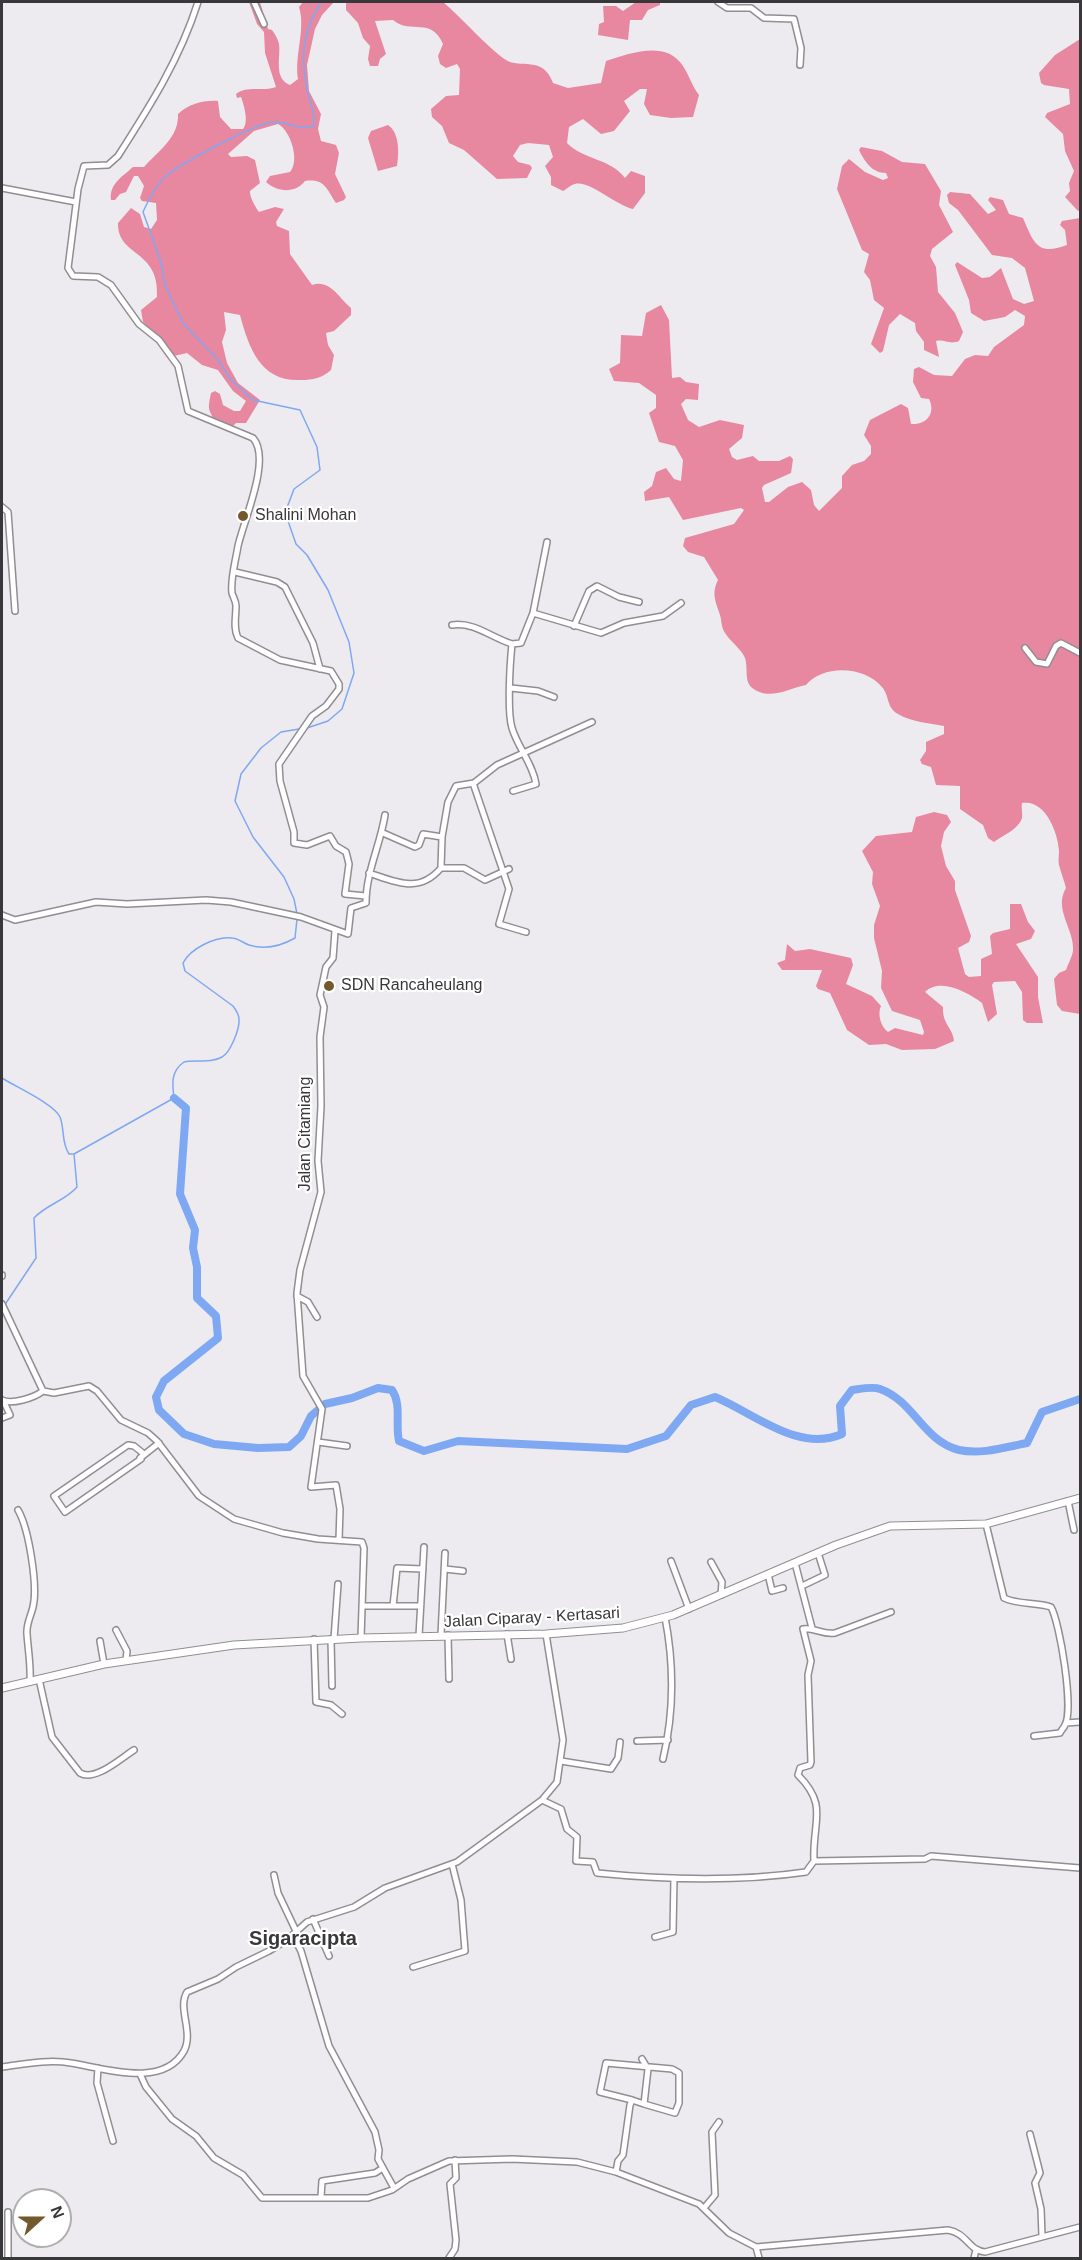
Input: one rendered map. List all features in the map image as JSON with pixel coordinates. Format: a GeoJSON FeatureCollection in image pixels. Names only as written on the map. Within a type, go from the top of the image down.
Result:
{"type":"FeatureCollection","features":[{"type":"Feature","properties":{"kind":"main road","name":"Jalan Ciparay - Kertasari"},"geometry":{"type":"LineString","coordinates":[[2,1688],[104,1664],[234,1645],[314,1639],[605,1631],[665,1617],[818,1553],[890,1526],[986,1524],[1080,1498]]}},
{"type":"Feature","properties":{"kind":"street"},"geometry":{"type":"LineString","coordinates":[[198,2],[169,75],[112,164],[84,166],[76,202],[68,268],[71,274],[98,278],[118,293],[130,313],[159,340],[178,366],[188,411],[253,438],[259,447],[258,469],[247,525],[239,543],[232,591],[237,604],[235,633],[238,638],[280,660],[333,673],[339,689],[326,706],[312,716],[279,764],[283,795],[294,832],[294,843],[307,845],[330,836],[336,846],[346,852],[349,864],[345,894],[366,896]]}},
{"type":"Feature","properties":{"kind":"street"},"geometry":{"type":"LineString","coordinates":[[254,2],[264,24]]}},
{"type":"Feature","properties":{"kind":"street"},"geometry":{"type":"LineString","coordinates":[[718,2],[727,8],[751,8],[764,18],[794,19],[801,48],[801,65]]}},
{"type":"Feature","properties":{"kind":"street"},"geometry":{"type":"LineString","coordinates":[[2,188],[76,202]]}},
{"type":"Feature","properties":{"kind":"street"},"geometry":{"type":"LineString","coordinates":[[2,507],[8,512],[15,611]]}},
{"type":"Feature","properties":{"kind":"street"},"geometry":{"type":"LineString","coordinates":[[452,625],[465,624],[479,627],[489,636],[512,644],[522,643],[533,613],[547,542]]}},
{"type":"Feature","properties":{"kind":"street"},"geometry":{"type":"LineString","coordinates":[[235,572],[282,583],[313,643],[320,669]]}},
{"type":"Feature","properties":{"kind":"street"},"geometry":{"type":"LineString","coordinates":[[574,626],[589,591],[597,586],[619,597],[639,602]]}},
{"type":"Feature","properties":{"kind":"street"},"geometry":{"type":"LineString","coordinates":[[533,613],[602,633],[624,623],[663,616],[681,603]]}},
{"type":"Feature","properties":{"kind":"street"},"geometry":{"type":"LineString","coordinates":[[1025,648],[1036,662],[1047,664],[1056,646],[1061,643],[1080,653]]}},
{"type":"Feature","properties":{"kind":"street"},"geometry":{"type":"LineString","coordinates":[[512,644],[512,727],[536,784],[513,791]]}},
{"type":"Feature","properties":{"kind":"street"},"geometry":{"type":"LineString","coordinates":[[511,688],[545,693],[554,697]]}},
{"type":"Feature","properties":{"kind":"street"},"geometry":{"type":"LineString","coordinates":[[441,868],[442,837],[451,792],[456,786],[473,783],[497,765],[592,722]]}},
{"type":"Feature","properties":{"kind":"street"},"geometry":{"type":"LineString","coordinates":[[473,783],[507,870],[509,893],[499,924],[526,932]]}},
{"type":"Feature","properties":{"kind":"street"},"geometry":{"type":"LineString","coordinates":[[2,915],[15,920],[96,902],[120,904],[206,900],[231,902],[301,917],[335,931],[349,934],[351,908],[365,905],[369,873],[383,833],[385,815]]}},
{"type":"Feature","properties":{"kind":"street"},"geometry":{"type":"LineString","coordinates":[[383,833],[415,847],[419,845],[423,834],[442,837]]}},
{"type":"Feature","properties":{"kind":"street"},"geometry":{"type":"LineString","coordinates":[[369,873],[397,884],[413,885],[427,881],[441,868],[464,868],[485,880],[507,870]]}},
{"type":"Feature","properties":{"kind":"street","name":"Jalan Citamiang"},"geometry":{"type":"LineString","coordinates":[[318,1442],[322,1409],[302,1373],[297,1296],[300,1270],[321,1192],[318,1161],[321,1106],[320,1036],[324,1007],[320,995],[326,967],[333,958],[335,931]]}},
{"type":"Feature","properties":{"kind":"street"},"geometry":{"type":"LineString","coordinates":[[297,1296],[308,1302],[317,1317]]}},
{"type":"Feature","properties":{"kind":"street"},"geometry":{"type":"LineString","coordinates":[[2,1304],[4,1314],[43,1391]]}},
{"type":"Feature","properties":{"kind":"street"},"geometry":{"type":"LineString","coordinates":[[2,1418],[10,1415],[3,1401],[34,1396],[43,1391],[54,1393],[91,1387],[121,1420],[148,1433],[159,1443],[199,1496],[234,1519],[283,1533],[360,1541],[363,1544],[361,1638]]}},
{"type":"Feature","properties":{"kind":"street"},"geometry":{"type":"LineString","coordinates":[[339,1540],[340,1509],[336,1485],[311,1487],[318,1442],[347,1446]]}},
{"type":"Feature","properties":{"kind":"street"},"geometry":{"type":"LineString","coordinates":[[144,1454],[134,1446],[128,1445],[54,1496],[65,1512],[141,1459],[159,1443]]}},
{"type":"Feature","properties":{"kind":"street"},"geometry":{"type":"LineString","coordinates":[[1068,1501],[1074,1530]]}},
{"type":"Feature","properties":{"kind":"street"},"geometry":{"type":"LineString","coordinates":[[18,1510],[24,1524],[33,1572],[34,1606],[27,1629],[30,1681]]}},
{"type":"Feature","properties":{"kind":"street"},"geometry":{"type":"LineString","coordinates":[[986,1524],[1004,1598],[1046,1605],[1051,1607],[1056,1616],[1065,1672],[1066,1723],[1060,1733],[1034,1736]]}},
{"type":"Feature","properties":{"kind":"street"},"geometry":{"type":"LineString","coordinates":[[418,1636],[424,1547]]}},
{"type":"Feature","properties":{"kind":"street"},"geometry":{"type":"LineString","coordinates":[[445,1552],[445,1635],[449,1679]]}},
{"type":"Feature","properties":{"kind":"street"},"geometry":{"type":"LineString","coordinates":[[802,1587],[825,1575],[818,1553]]}},
{"type":"Feature","properties":{"kind":"street"},"geometry":{"type":"LineString","coordinates":[[671,1561],[689,1608]]}},
{"type":"Feature","properties":{"kind":"street"},"geometry":{"type":"LineString","coordinates":[[711,1562],[722,1582],[721,1595]]}},
{"type":"Feature","properties":{"kind":"street"},"geometry":{"type":"LineString","coordinates":[[795,1563],[812,1628]]}},
{"type":"Feature","properties":{"kind":"street"},"geometry":{"type":"LineString","coordinates":[[393,1606],[397,1569],[423,1569]]}},
{"type":"Feature","properties":{"kind":"street"},"geometry":{"type":"LineString","coordinates":[[445,1569],[463,1571]]}},
{"type":"Feature","properties":{"kind":"street"},"geometry":{"type":"LineString","coordinates":[[768,1574],[772,1591],[783,1588]]}},
{"type":"Feature","properties":{"kind":"street"},"geometry":{"type":"LineString","coordinates":[[332,1686],[338,1584]]}},
{"type":"Feature","properties":{"kind":"street"},"geometry":{"type":"LineString","coordinates":[[362,1606],[420,1606]]}},
{"type":"Feature","properties":{"kind":"street"},"geometry":{"type":"LineString","coordinates":[[542,1800],[561,1809],[567,1829],[577,1837],[575,1858],[579,1862],[594,1863],[595,1872],[674,1878],[758,1879],[806,1872],[814,1861],[816,1799],[804,1778],[798,1775],[800,1768],[811,1764],[808,1675],[811,1660],[803,1629],[812,1628],[826,1635],[891,1612]]}},
{"type":"Feature","properties":{"kind":"street"},"geometry":{"type":"LineString","coordinates":[[663,1759],[671,1715],[669,1704],[671,1655],[665,1617]]}},
{"type":"Feature","properties":{"kind":"street"},"geometry":{"type":"LineString","coordinates":[[116,1630],[127,1651],[126,1660]]}},
{"type":"Feature","properties":{"kind":"street"},"geometry":{"type":"LineString","coordinates":[[507,1634],[511,1659]]}},
{"type":"Feature","properties":{"kind":"street"},"geometry":{"type":"LineString","coordinates":[[2,2067],[55,2062],[140,2074],[172,2063],[183,2052],[188,2035],[184,1999],[187,1992],[218,1979],[313,1919],[354,1907],[386,1888],[452,1864],[542,1800],[557,1782],[561,1761],[562,1730],[546,1634]]}},
{"type":"Feature","properties":{"kind":"street"},"geometry":{"type":"LineString","coordinates":[[314,1639],[316,1702],[331,1705],[342,1714]]}},
{"type":"Feature","properties":{"kind":"street"},"geometry":{"type":"LineString","coordinates":[[99,1641],[104,1664]]}},
{"type":"Feature","properties":{"kind":"street"},"geometry":{"type":"LineString","coordinates":[[39,1679],[52,1737],[84,1776],[94,1774],[134,1750]]}},
{"type":"Feature","properties":{"kind":"street"},"geometry":{"type":"LineString","coordinates":[[1058,1705],[1066,1704]]}},
{"type":"Feature","properties":{"kind":"street"},"geometry":{"type":"LineString","coordinates":[[1066,1723],[1080,1722]]}},
{"type":"Feature","properties":{"kind":"street"},"geometry":{"type":"LineString","coordinates":[[637,1741],[668,1740]]}},
{"type":"Feature","properties":{"kind":"street"},"geometry":{"type":"LineString","coordinates":[[561,1761],[611,1769],[618,1758],[620,1742]]}},
{"type":"Feature","properties":{"kind":"street"},"geometry":{"type":"LineString","coordinates":[[814,1861],[925,1859],[930,1856],[944,1856],[1080,1868]]}},
{"type":"Feature","properties":{"kind":"street"},"geometry":{"type":"LineString","coordinates":[[413,1967],[465,1951],[462,1906],[452,1864]]}},
{"type":"Feature","properties":{"kind":"street"},"geometry":{"type":"LineString","coordinates":[[274,1875],[278,1893],[301,1951],[329,2046],[375,2132],[379,2150],[378,2159],[394,2188]]}},
{"type":"Feature","properties":{"kind":"street"},"geometry":{"type":"LineString","coordinates":[[655,1937],[673,1932],[674,1878]]}},
{"type":"Feature","properties":{"kind":"street"},"geometry":{"type":"LineString","coordinates":[[313,1919],[329,1956]]}},
{"type":"Feature","properties":{"kind":"street"},"geometry":{"type":"LineString","coordinates":[[642,2060],[648,2068],[644,2104]]}},
{"type":"Feature","properties":{"kind":"street"},"geometry":{"type":"LineString","coordinates":[[604,2065],[672,2069],[679,2073],[679,2103],[675,2113],[632,2100],[600,2092],[604,2065]]}},
{"type":"Feature","properties":{"kind":"street"},"geometry":{"type":"LineString","coordinates":[[98,2068],[97,2084],[113,2141]]}},
{"type":"Feature","properties":{"kind":"street"},"geometry":{"type":"LineString","coordinates":[[140,2074],[146,2087],[172,2119],[196,2136],[214,2158],[243,2175],[260,2197],[368,2198],[394,2188],[432,2168],[455,2160],[555,2160],[577,2162],[616,2172],[676,2194],[704,2208],[729,2233],[756,2247],[948,2230],[958,2232],[976,2250],[985,2252],[1080,2227]]}},
{"type":"Feature","properties":{"kind":"street"},"geometry":{"type":"LineString","coordinates":[[616,2172],[618,2162],[623,2155],[625,2129],[632,2100]]}},
{"type":"Feature","properties":{"kind":"street"},"geometry":{"type":"LineString","coordinates":[[704,2208],[715,2195],[712,2132],[719,2122]]}},
{"type":"Feature","properties":{"kind":"street"},"geometry":{"type":"LineString","coordinates":[[1030,2134],[1040,2173],[1035,2183],[1041,2209],[1042,2236]]}},
{"type":"Feature","properties":{"kind":"street"},"geometry":{"type":"LineString","coordinates":[[449,2259],[455,2249],[456,2240],[450,2184],[456,2178],[455,2160]]}},
{"type":"Feature","properties":{"kind":"street"},"geometry":{"type":"LineString","coordinates":[[321,2197],[322,2181],[375,2173],[383,2168]]}},
{"type":"Feature","properties":{"kind":"street"},"geometry":{"type":"LineString","coordinates":[[8,2212],[8,2257]]}},
{"type":"Feature","properties":{"kind":"street"},"geometry":{"type":"LineString","coordinates":[[756,2247],[759,2259]]}},
{"type":"Feature","properties":{"kind":"street"},"geometry":{"type":"LineString","coordinates":[[974,2259],[976,2250]]}},
{"type":"Feature","properties":{"kind":"street"},"geometry":{"type":"LineString","coordinates":[[2,2253],[8,2257]]}},
{"type":"Feature","properties":{"kind":"shaded area"},"geometry":{"type":"Polygon","coordinates":[[[249,2],[260,2],[268,29],[272,30],[279,42],[281,77],[290,85],[298,79],[297,61],[301,24],[299,7],[303,2],[334,2],[322,15],[315,29],[307,65],[309,91],[321,114],[318,129],[321,141],[336,145],[339,153],[335,174],[346,197],[344,200],[336,203],[325,186],[317,181],[305,181],[291,190],[281,190],[266,182],[270,176],[290,172],[293,167],[293,146],[287,133],[278,124],[254,131],[228,154],[231,157],[247,156],[255,160],[260,183],[250,193],[256,208],[259,212],[275,207],[284,209],[276,222],[277,226],[289,231],[290,254],[312,285],[324,285],[333,290],[351,308],[351,315],[334,331],[326,333],[328,345],[334,355],[331,370],[317,378],[301,380],[287,379],[266,369],[253,351],[240,315],[224,312],[226,330],[222,342],[227,363],[238,383],[260,400],[246,423],[236,423],[229,430],[215,426],[209,408],[211,393],[215,391],[220,394],[223,405],[234,411],[240,411],[246,401],[233,391],[218,370],[202,365],[187,353],[174,356],[143,322],[141,310],[157,297],[156,281],[146,261],[124,242],[118,223],[131,208],[140,214],[144,227],[151,229],[157,220],[156,203],[142,201],[140,198],[144,186],[138,176],[134,176],[126,192],[120,194],[115,200],[111,200],[111,194],[114,185],[133,167],[144,167],[167,144],[175,130],[178,114],[182,111],[196,103],[218,101],[220,117],[231,129],[243,129],[246,122],[245,109],[241,97],[237,98],[236,94],[250,89],[276,87],[265,53],[264,32],[257,24],[249,2]]]}},
{"type":"Feature","properties":{"kind":"shaded area"},"geometry":{"type":"Polygon","coordinates":[[[346,2],[443,2],[506,60],[537,66],[549,74],[553,83],[568,88],[601,83],[606,61],[637,52],[667,53],[683,66],[699,95],[693,117],[671,118],[650,115],[644,104],[647,89],[640,89],[624,101],[630,111],[614,131],[601,134],[583,119],[569,127],[567,143],[573,149],[612,166],[625,178],[631,171],[645,176],[645,193],[633,209],[588,186],[575,184],[563,191],[551,185],[551,177],[545,166],[553,157],[549,145],[528,143],[520,145],[513,156],[518,162],[530,165],[532,168],[527,178],[497,179],[464,150],[449,143],[442,126],[432,117],[431,109],[446,96],[459,95],[460,69],[457,64],[446,68],[440,64],[438,56],[443,44],[438,36],[427,28],[407,26],[393,20],[375,21],[386,54],[380,59],[378,66],[370,66],[368,59],[370,46],[363,38],[358,23],[346,10],[346,2]]]}},
{"type":"Feature","properties":{"kind":"shaded area"},"geometry":{"type":"Polygon","coordinates":[[[636,2],[660,2],[660,5],[648,10],[642,20],[630,20],[628,40],[598,35],[599,24],[604,22],[603,6],[616,6],[623,11],[636,2]]]}},
{"type":"Feature","properties":{"kind":"shaded area"},"geometry":{"type":"Polygon","coordinates":[[[1080,39],[1080,210],[1078,211],[1065,197],[1070,191],[1069,183],[1074,171],[1065,151],[1063,134],[1045,117],[1047,113],[1070,104],[1069,89],[1044,85],[1041,83],[1039,73],[1055,55],[1080,39]]]}},
{"type":"Feature","properties":{"kind":"shaded area"},"geometry":{"type":"Polygon","coordinates":[[[388,125],[397,138],[397,166],[378,171],[368,138],[371,131],[388,125]]]}},
{"type":"Feature","properties":{"kind":"shaded area"},"geometry":{"type":"Polygon","coordinates":[[[861,147],[882,151],[902,162],[925,164],[941,191],[939,205],[953,232],[932,249],[930,256],[936,267],[938,292],[955,313],[963,332],[959,341],[936,341],[939,357],[924,350],[924,342],[916,331],[915,323],[900,314],[889,325],[883,351],[880,353],[871,344],[884,308],[874,300],[870,280],[864,272],[869,254],[862,250],[837,189],[842,166],[849,159],[865,172],[883,180],[888,178],[886,173],[873,169],[866,163],[859,150],[861,147]]]}},
{"type":"Feature","properties":{"kind":"shaded area"},"geometry":{"type":"Polygon","coordinates":[[[950,192],[970,194],[988,214],[996,210],[988,200],[990,197],[1003,200],[1009,214],[1023,218],[1034,241],[1043,248],[1067,245],[1065,230],[1060,225],[1062,221],[1080,218],[1080,1014],[1062,1011],[1057,1005],[1054,979],[1066,970],[1073,951],[1073,943],[1063,912],[1063,896],[1066,888],[1059,865],[1058,843],[1053,826],[1044,811],[1030,803],[1022,803],[1022,818],[1017,826],[994,842],[988,838],[983,825],[960,809],[960,786],[936,785],[931,767],[922,764],[920,760],[926,751],[926,742],[944,734],[944,726],[914,721],[898,714],[890,705],[882,687],[865,675],[844,670],[833,671],[813,678],[806,685],[769,694],[757,691],[749,685],[745,658],[723,629],[715,598],[718,580],[704,557],[688,552],[683,546],[685,538],[734,524],[744,510],[741,508],[683,520],[669,497],[645,501],[644,492],[652,486],[656,472],[666,468],[674,479],[681,481],[683,460],[675,446],[659,442],[649,413],[656,408],[656,395],[639,383],[614,381],[609,369],[620,363],[621,335],[642,336],[646,313],[661,305],[669,320],[672,378],[680,377],[686,382],[699,384],[698,400],[686,399],[681,404],[688,420],[699,427],[720,420],[744,425],[742,438],[729,449],[732,457],[737,460],[753,456],[759,461],[779,461],[790,456],[793,459],[791,473],[762,488],[765,502],[769,502],[788,487],[802,482],[811,490],[814,505],[819,511],[842,488],[842,476],[852,465],[864,461],[871,454],[871,446],[864,435],[870,420],[901,404],[908,408],[911,424],[917,424],[929,417],[931,404],[929,399],[921,398],[913,382],[914,369],[919,367],[934,375],[952,376],[965,359],[975,355],[988,356],[994,347],[1024,325],[1025,316],[1015,310],[1005,317],[984,321],[971,313],[969,300],[955,265],[957,262],[982,278],[990,277],[1001,268],[1013,299],[1024,304],[1034,301],[1025,268],[1012,258],[992,255],[958,210],[949,203],[947,195],[950,192]]]}},
{"type":"Feature","properties":{"kind":"shaded area"},"geometry":{"type":"Polygon","coordinates":[[[934,812],[947,815],[951,822],[944,832],[941,846],[946,866],[955,881],[955,890],[971,936],[969,942],[958,948],[965,974],[969,977],[981,976],[981,959],[992,954],[990,936],[993,933],[1010,929],[1010,904],[1021,904],[1028,922],[1035,931],[1031,939],[1016,944],[1038,977],[1038,997],[1043,1023],[1027,1023],[1023,1020],[1022,992],[1015,981],[994,982],[992,985],[997,1014],[988,1022],[982,1003],[962,991],[939,986],[925,992],[943,1007],[944,1018],[954,1041],[935,1049],[902,1050],[886,1044],[869,1045],[847,1030],[830,993],[816,986],[822,970],[782,970],[777,963],[785,960],[787,944],[795,951],[810,949],[851,958],[853,965],[846,984],[872,996],[881,1006],[880,1016],[886,1030],[888,1032],[895,1028],[923,1035],[920,1020],[892,1011],[881,988],[882,971],[874,938],[874,925],[880,906],[872,884],[873,872],[862,851],[876,836],[912,832],[916,817],[934,812]]]}},
{"type":"Feature","properties":{"kind":"waterway"},"geometry":{"type":"LineString","coordinates":[[307,728],[328,721],[342,709],[354,673],[349,642],[328,590],[307,555],[296,544],[288,521],[288,505],[294,489],[320,470],[317,447],[300,410],[253,400],[231,380],[218,360],[183,323],[165,285],[161,262],[143,212],[155,189],[165,177],[218,145],[251,129],[273,122],[298,127],[314,126],[305,81],[304,46],[310,24],[321,2]]}},
{"type":"Feature","properties":{"kind":"waterway"},"geometry":{"type":"LineString","coordinates":[[297,914],[294,899],[284,877],[253,837],[235,801],[241,774],[261,748],[281,732],[299,729]]}},
{"type":"Feature","properties":{"kind":"waterway"},"geometry":{"type":"LineString","coordinates":[[4,1306],[36,1258],[34,1218],[77,1187],[74,1154],[174,1098],[173,1078],[177,1069],[184,1062],[217,1059],[225,1055],[231,1046],[239,1023],[237,1013],[233,1006],[185,971],[183,963],[186,958],[197,948],[218,939],[234,938],[249,945],[261,947],[284,943],[295,938],[297,919]]}},
{"type":"Feature","properties":{"kind":"waterway"},"geometry":{"type":"LineString","coordinates":[[2,1078],[43,1101],[56,1112],[60,1117],[69,1154],[74,1154]]}},
{"type":"Feature","properties":{"kind":"waterway"},"geometry":{"type":"LineString","coordinates":[[174,1098],[186,1108],[180,1194],[195,1230],[193,1248],[197,1267],[197,1298],[216,1316],[218,1338],[164,1381],[156,1397],[159,1410],[184,1434],[214,1444],[258,1448],[289,1447],[301,1436],[311,1416],[325,1404],[352,1398],[378,1388],[392,1390],[395,1396],[398,1408],[399,1441],[424,1451],[458,1441],[627,1449],[666,1436],[691,1405],[715,1397],[777,1429],[793,1435],[826,1439],[842,1434],[840,1406],[852,1390],[870,1388],[880,1389],[902,1402],[927,1430],[947,1445],[959,1450],[985,1451],[1027,1443],[1042,1412],[1080,1399]]}},
{"type":"Feature","properties":{"kind":"place","name":"Shalini Mohan"},"geometry":{"type":"Point","coordinates":[243,516]}},
{"type":"Feature","properties":{"kind":"place","name":"SDN Rancaheulang"},"geometry":{"type":"Point","coordinates":[329,986]}},
{"type":"Feature","properties":{"kind":"district","name":"Sigaracipta"},"geometry":{"type":"Point","coordinates":[303,1939]}}]}
